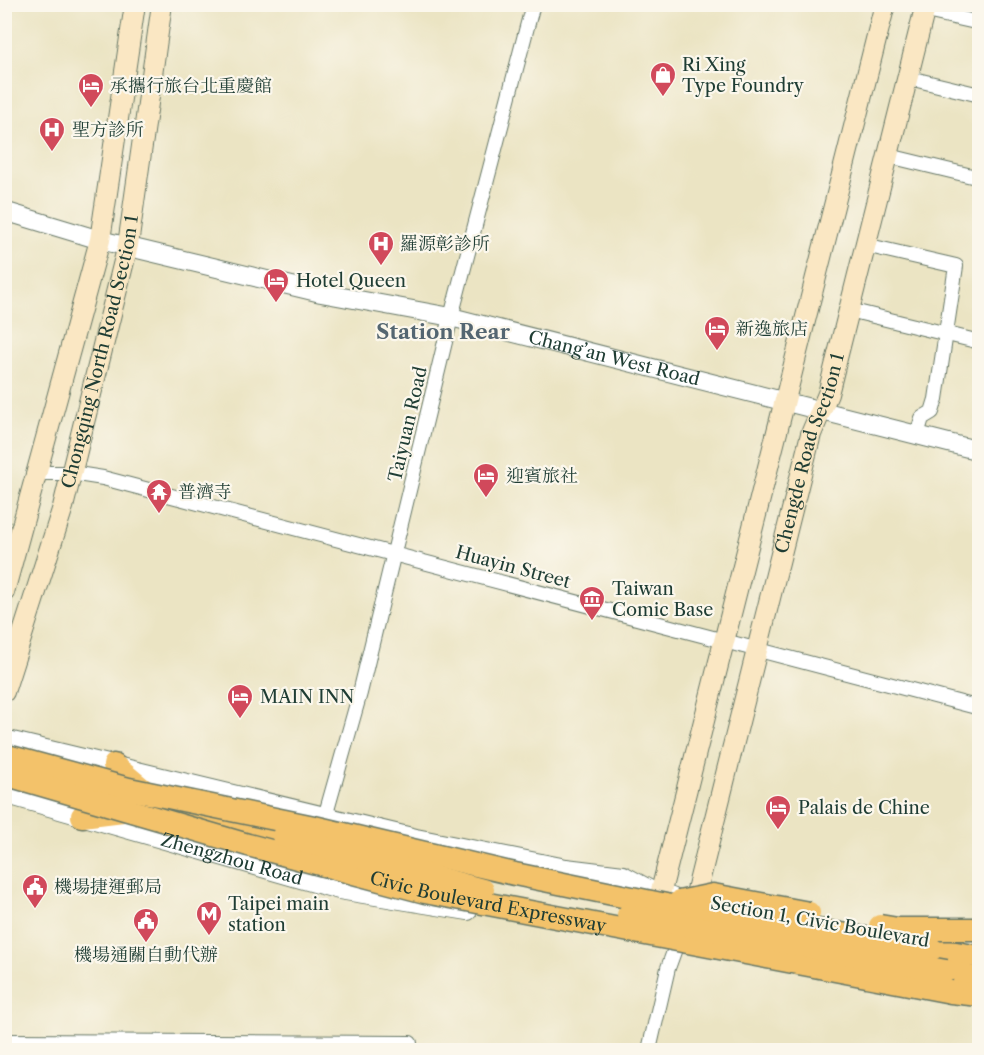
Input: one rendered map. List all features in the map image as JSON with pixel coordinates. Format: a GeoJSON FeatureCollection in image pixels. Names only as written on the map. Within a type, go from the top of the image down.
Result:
{"type":"FeatureCollection","features":[{"type":"Feature","properties":{"kind":"highway","name":"Civic Boulevard Expressway"},"geometry":{"type":"LineString","coordinates":[[4,755],[129,789],[314,826],[515,874],[980,957]]}},
{"type":"Feature","properties":{"kind":"highway"},"geometry":{"type":"LineString","coordinates":[[4,763],[482,889],[946,971],[980,980]]}},
{"type":"Feature","properties":{"kind":"highway"},"geometry":{"type":"LineString","coordinates":[[114,765],[164,806]]}},
{"type":"Feature","properties":{"kind":"highway","name":"Civic Boulevard Expressway"},"geometry":{"type":"LineString","coordinates":[[4,774],[248,845],[425,892],[980,995]]}},
{"type":"Feature","properties":{"kind":"highway"},"geometry":{"type":"LineString","coordinates":[[82,816],[164,806]]}},
{"type":"Feature","properties":{"kind":"highway"},"geometry":{"type":"LineString","coordinates":[[663,900],[713,895],[898,929],[980,929]]}},
{"type":"Feature","properties":{"kind":"highway"},"geometry":{"type":"LineString","coordinates":[[946,971],[980,973]]}},
{"type":"Feature","properties":{"kind":"main road","name":"Chongqing North Road Section 1"},"geometry":{"type":"LineString","coordinates":[[4,592],[100,240],[135,4]]}},
{"type":"Feature","properties":{"kind":"main road","name":"Chongqing North Road Section 1"},"geometry":{"type":"LineString","coordinates":[[4,692],[71,473],[128,245],[162,4]]}},
{"type":"Feature","properties":{"kind":"main road","name":"Chengde Road Section 1"},"geometry":{"type":"LineString","coordinates":[[654,942],[725,643],[885,4]]}},
{"type":"Feature","properties":{"kind":"main road","name":"Chengde Road Section 1"},"geometry":{"type":"LineString","coordinates":[[676,946],[696,901],[811,434],[823,411],[926,8]]}},
{"type":"Feature","properties":{"kind":"street","name":"Taiyuan Road"},"geometry":{"type":"LineString","coordinates":[[325,817],[394,554],[451,317],[533,4]]}},
{"type":"Feature","properties":{"kind":"street"},"geometry":{"type":"LineString","coordinates":[[926,8],[980,23]]}},
{"type":"Feature","properties":{"kind":"street"},"geometry":{"type":"LineString","coordinates":[[909,78],[980,95]]}},
{"type":"Feature","properties":{"kind":"street"},"geometry":{"type":"LineString","coordinates":[[889,156],[980,177]]}},
{"type":"Feature","properties":{"kind":"street","name":"Chang’an West Road"},"geometry":{"type":"LineString","coordinates":[[4,211],[100,240],[321,293],[451,317],[980,451]]}},
{"type":"Feature","properties":{"kind":"street"},"geometry":{"type":"LineString","coordinates":[[866,245],[956,266],[936,399],[932,412],[922,418],[917,435]]}},
{"type":"Feature","properties":{"kind":"street"},"geometry":{"type":"LineString","coordinates":[[849,310],[980,342]]}},
{"type":"Feature","properties":{"kind":"street","name":"Huayin Street"},"geometry":{"type":"LineString","coordinates":[[35,473],[71,473],[103,478],[725,643],[980,708]]}},
{"type":"Feature","properties":{"kind":"street"},"geometry":{"type":"LineString","coordinates":[[4,739],[325,817],[505,856],[623,876],[663,900]]}},
{"type":"Feature","properties":{"kind":"street","name":"Zhengzhou Road"},"geometry":{"type":"LineString","coordinates":[[4,794],[339,890],[676,946]]}},
{"type":"Feature","properties":{"kind":"street","name":"Section 1, Civic Boulevard"},"geometry":{"type":"LineString","coordinates":[[663,900],[696,901],[980,950]]}},
{"type":"Feature","properties":{"kind":"street"},"geometry":{"type":"LineString","coordinates":[[649,1050],[668,968],[676,946],[980,1000]]}},
{"type":"Feature","properties":{"kind":"street"},"geometry":{"type":"LineString","coordinates":[[4,1041],[410,1043]]}},
{"type":"Feature","properties":{"kind":"place","name":"Ri Xing Type Foundry"},"geometry":{"type":"Point","coordinates":[663,98]}},
{"type":"Feature","properties":{"kind":"place","name":"承攜行旅台北重慶館"},"geometry":{"type":"Point","coordinates":[91,109]}},
{"type":"Feature","properties":{"kind":"place","name":"聖方診所"},"geometry":{"type":"Point","coordinates":[52,153]}},
{"type":"Feature","properties":{"kind":"place","name":"羅源彰診所"},"geometry":{"type":"Point","coordinates":[381,267]}},
{"type":"Feature","properties":{"kind":"place","name":"Hotel Queen"},"geometry":{"type":"Point","coordinates":[276,304]}},
{"type":"Feature","properties":{"kind":"place","name":"新逸旅店"},"geometry":{"type":"Point","coordinates":[717,352]}},
{"type":"Feature","properties":{"kind":"place","name":"迎賓旅社"},"geometry":{"type":"Point","coordinates":[486,499]}},
{"type":"Feature","properties":{"kind":"place","name":"普濟寺"},"geometry":{"type":"Point","coordinates":[159,515]}},
{"type":"Feature","properties":{"kind":"place","name":"Taiwan Comic Base"},"geometry":{"type":"Point","coordinates":[592,622]}},
{"type":"Feature","properties":{"kind":"place","name":"MAIN INN"},"geometry":{"type":"Point","coordinates":[240,720]}},
{"type":"Feature","properties":{"kind":"place","name":"Palais de Chine"},"geometry":{"type":"Point","coordinates":[778,831]}},
{"type":"Feature","properties":{"kind":"place","name":"機場捷運郵局"},"geometry":{"type":"Point","coordinates":[35,910]}},
{"type":"Feature","properties":{"kind":"place","name":"Taipei main station"},"geometry":{"type":"Point","coordinates":[209,937]}},
{"type":"Feature","properties":{"kind":"place","name":"機場通關自動代辦"},"geometry":{"type":"Point","coordinates":[146,944]}},
{"type":"Feature","properties":{"kind":"district","name":"Station Rear"},"geometry":{"type":"Point","coordinates":[443,331]}}]}
